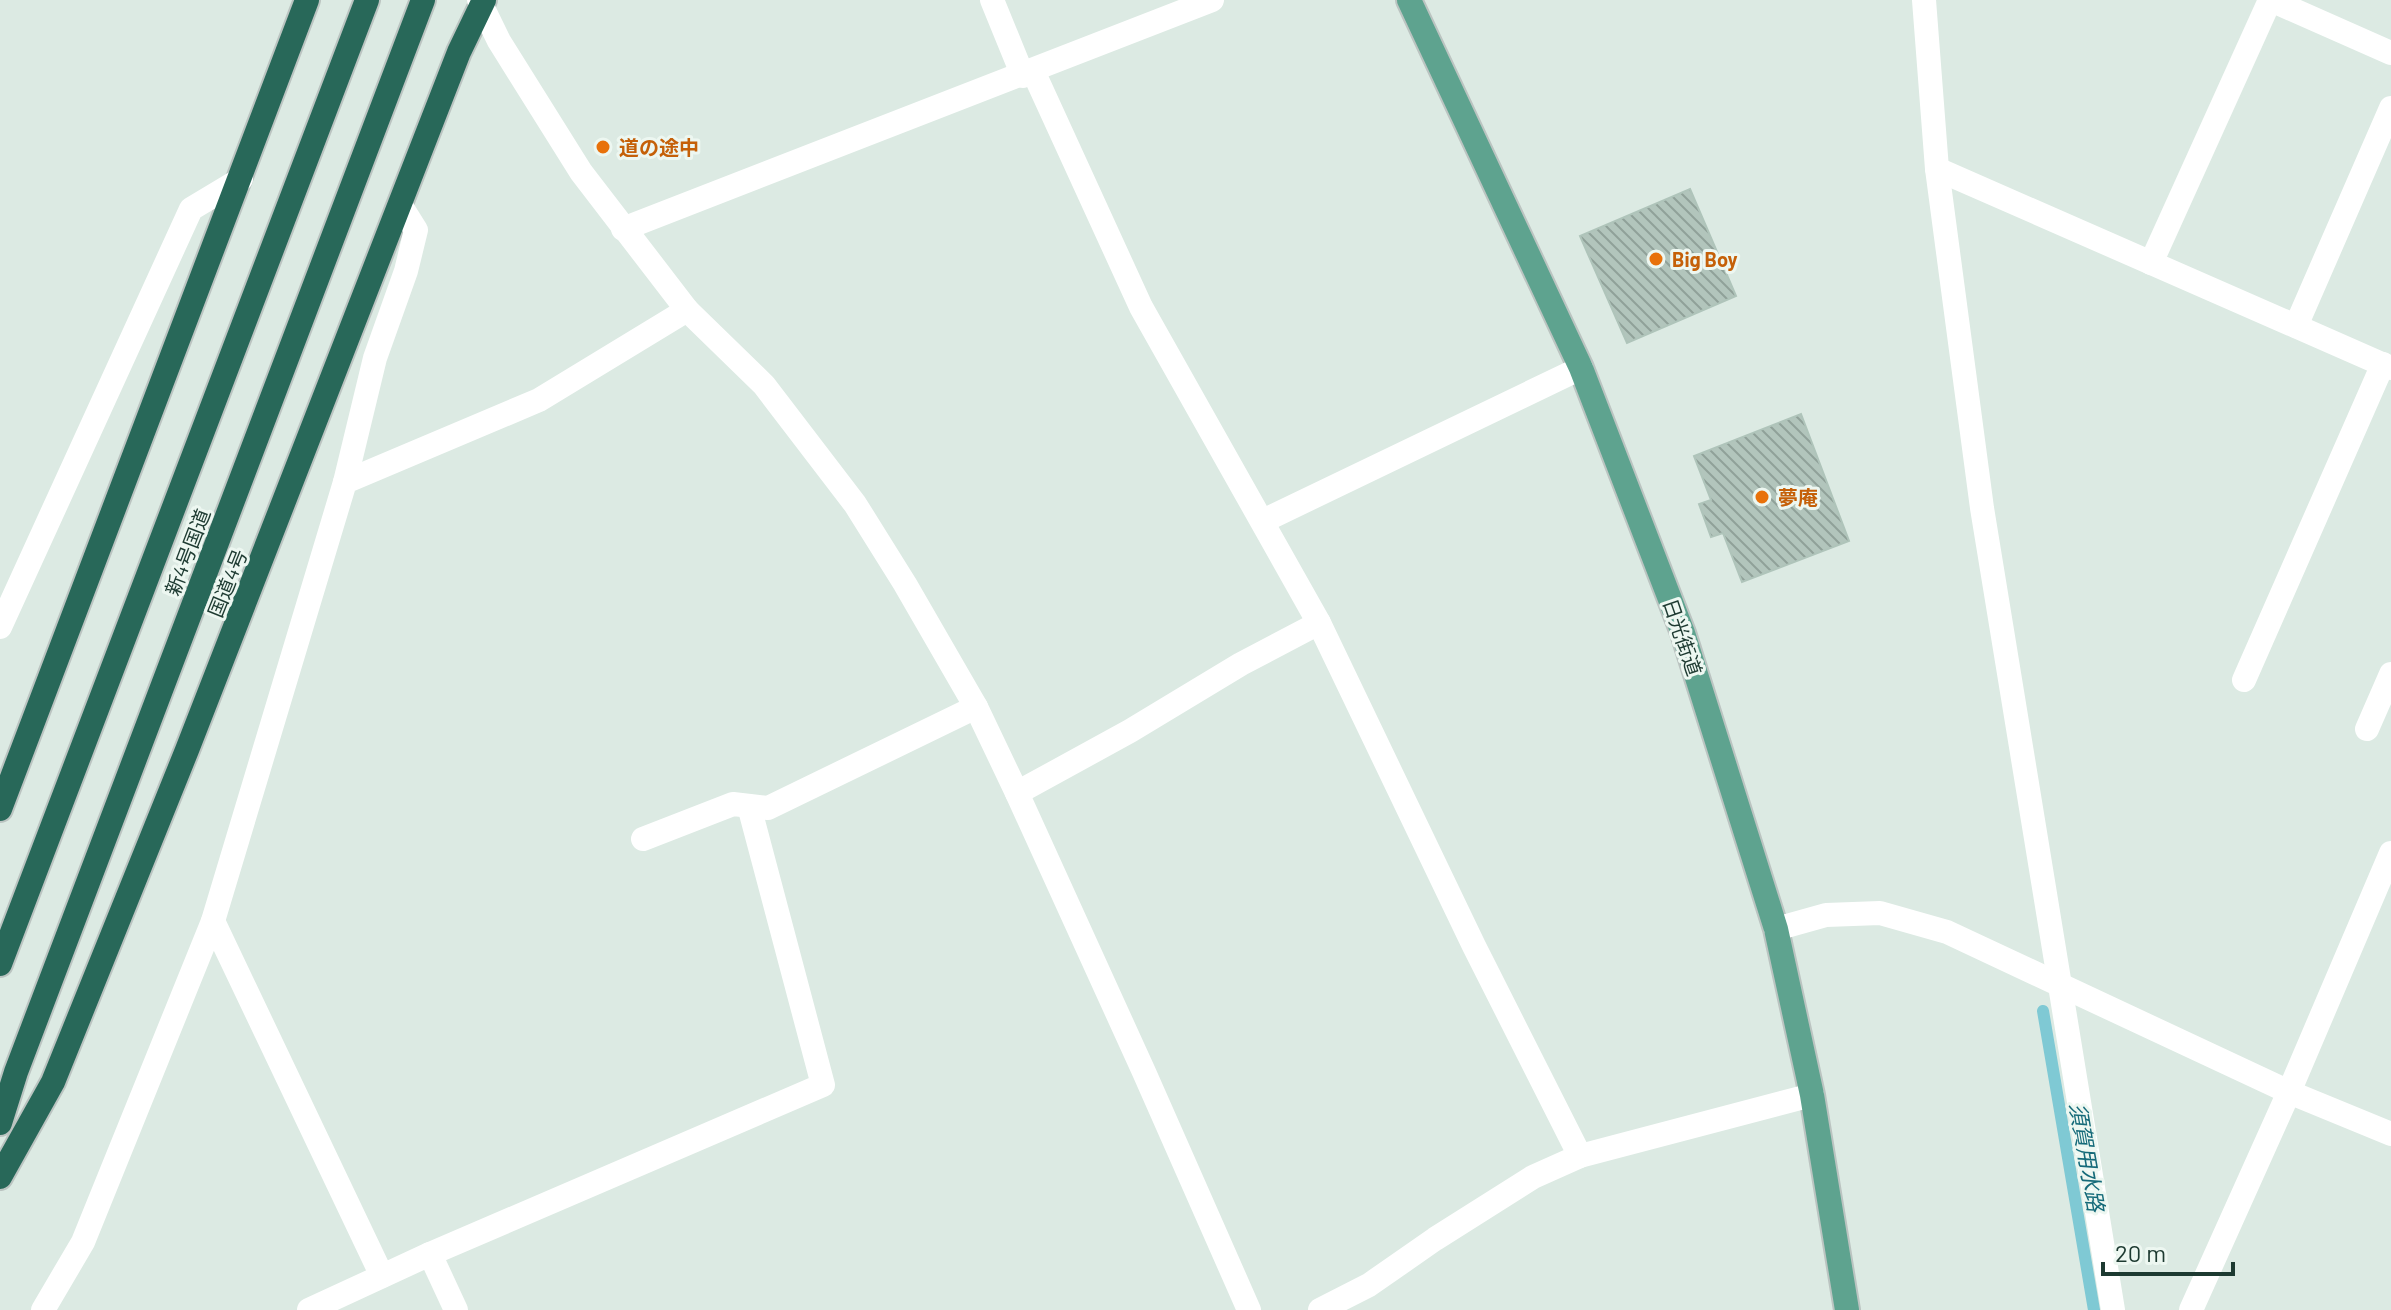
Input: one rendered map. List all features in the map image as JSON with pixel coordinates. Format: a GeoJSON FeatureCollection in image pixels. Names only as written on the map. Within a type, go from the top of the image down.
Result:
{"type":"FeatureCollection","features":[{"type":"Feature","properties":{"kind":"highway"},"geometry":{"type":"LineString","coordinates":[[0,809],[307,0]]}},
{"type":"Feature","properties":{"kind":"highway","name":"新4号国道"},"geometry":{"type":"LineString","coordinates":[[0,964],[367,0]]}},
{"type":"Feature","properties":{"kind":"highway","name":"新4号国道"},"geometry":{"type":"LineString","coordinates":[[0,1123],[16,1072],[423,0]]}},
{"type":"Feature","properties":{"kind":"highway","name":"国道4号"},"geometry":{"type":"LineString","coordinates":[[0,1177],[53,1082],[401,206],[459,52],[482,2]]}},
{"type":"Feature","properties":{"kind":"main road","name":"日光街道"},"geometry":{"type":"LineString","coordinates":[[1409,0],[1581,368],[1683,633],[1776,929],[1812,1095],[1847,1310]]}},
{"type":"Feature","properties":{"kind":"street"},"geometry":{"type":"LineString","coordinates":[[992,0],[1141,307],[1319,623],[1474,946],[1580,1156]]}},
{"type":"Feature","properties":{"kind":"street"},"geometry":{"type":"LineString","coordinates":[[623,229],[1212,0]]}},
{"type":"Feature","properties":{"kind":"street"},"geometry":{"type":"LineString","coordinates":[[1924,0],[1937,169],[1982,508],[2113,1310]]}},
{"type":"Feature","properties":{"kind":"street"},"geometry":{"type":"LineString","coordinates":[[2151,263],[2270,0],[2391,53]]}},
{"type":"Feature","properties":{"kind":"street"},"geometry":{"type":"LineString","coordinates":[[482,2],[499,41],[573,160],[623,229],[687,310],[764,385],[855,504],[905,584],[976,707],[1017,793],[1249,1310]]}},
{"type":"Feature","properties":{"kind":"street"},"geometry":{"type":"LineString","coordinates":[[2296,326],[2391,108]]}},
{"type":"Feature","properties":{"kind":"street"},"geometry":{"type":"LineString","coordinates":[[1937,169],[2387,366],[2244,680]]}},
{"type":"Feature","properties":{"kind":"street"},"geometry":{"type":"LineString","coordinates":[[0,627],[191,209],[241,179]]}},
{"type":"Feature","properties":{"kind":"street"},"geometry":{"type":"LineString","coordinates":[[43,1310],[83,1242],[213,921],[345,482],[375,358],[406,271],[416,230],[401,206]]}},
{"type":"Feature","properties":{"kind":"street"},"geometry":{"type":"LineString","coordinates":[[345,482],[539,400],[687,310]]}},
{"type":"Feature","properties":{"kind":"street"},"geometry":{"type":"LineString","coordinates":[[1263,521],[1581,368]]}},
{"type":"Feature","properties":{"kind":"street"},"geometry":{"type":"LineString","coordinates":[[1017,793],[1130,731],[1241,664],[1319,623]]}},
{"type":"Feature","properties":{"kind":"street"},"geometry":{"type":"LineString","coordinates":[[2367,729],[2391,674]]}},
{"type":"Feature","properties":{"kind":"street"},"geometry":{"type":"LineString","coordinates":[[643,839],[733,804],[768,808],[976,707]]}},
{"type":"Feature","properties":{"kind":"street"},"geometry":{"type":"LineString","coordinates":[[309,1310],[430,1254],[823,1085],[749,806]]}},
{"type":"Feature","properties":{"kind":"street"},"geometry":{"type":"LineString","coordinates":[[2191,1310],[2391,853]]}},
{"type":"Feature","properties":{"kind":"street"},"geometry":{"type":"LineString","coordinates":[[1776,929],[1826,915],[1880,913],[1947,932],[2289,1092],[2391,1134]]}},
{"type":"Feature","properties":{"kind":"street"},"geometry":{"type":"LineString","coordinates":[[213,921],[382,1276]]}},
{"type":"Feature","properties":{"kind":"street"},"geometry":{"type":"LineString","coordinates":[[1320,1310],[1369,1285],[1533,1177],[1580,1156],[1812,1095]]}},
{"type":"Feature","properties":{"kind":"street"},"geometry":{"type":"LineString","coordinates":[[430,1254],[456,1310]]}},
{"type":"Feature","properties":{"kind":"building"},"geometry":{"type":"Polygon","coordinates":[[[1690,189],[1736,296],[1627,343],[1580,236],[1690,189]]]}},
{"type":"Feature","properties":{"kind":"building"},"geometry":{"type":"Polygon","coordinates":[[[1801,414],[1849,541],[1742,582],[1723,533],[1711,537],[1699,504],[1711,500],[1694,456],[1801,414]]]}},
{"type":"Feature","properties":{"kind":"waterway","name":"須賀用水路"},"geometry":{"type":"LineString","coordinates":[[2043,1011],[2094,1310]]}},
{"type":"Feature","properties":{"kind":"place","name":"道の途中"},"geometry":{"type":"Point","coordinates":[603,147]}},
{"type":"Feature","properties":{"kind":"place","name":"Big Boy"},"geometry":{"type":"Point","coordinates":[1656,259]}},
{"type":"Feature","properties":{"kind":"place","name":"夢庵"},"geometry":{"type":"Point","coordinates":[1762,497]}}]}
